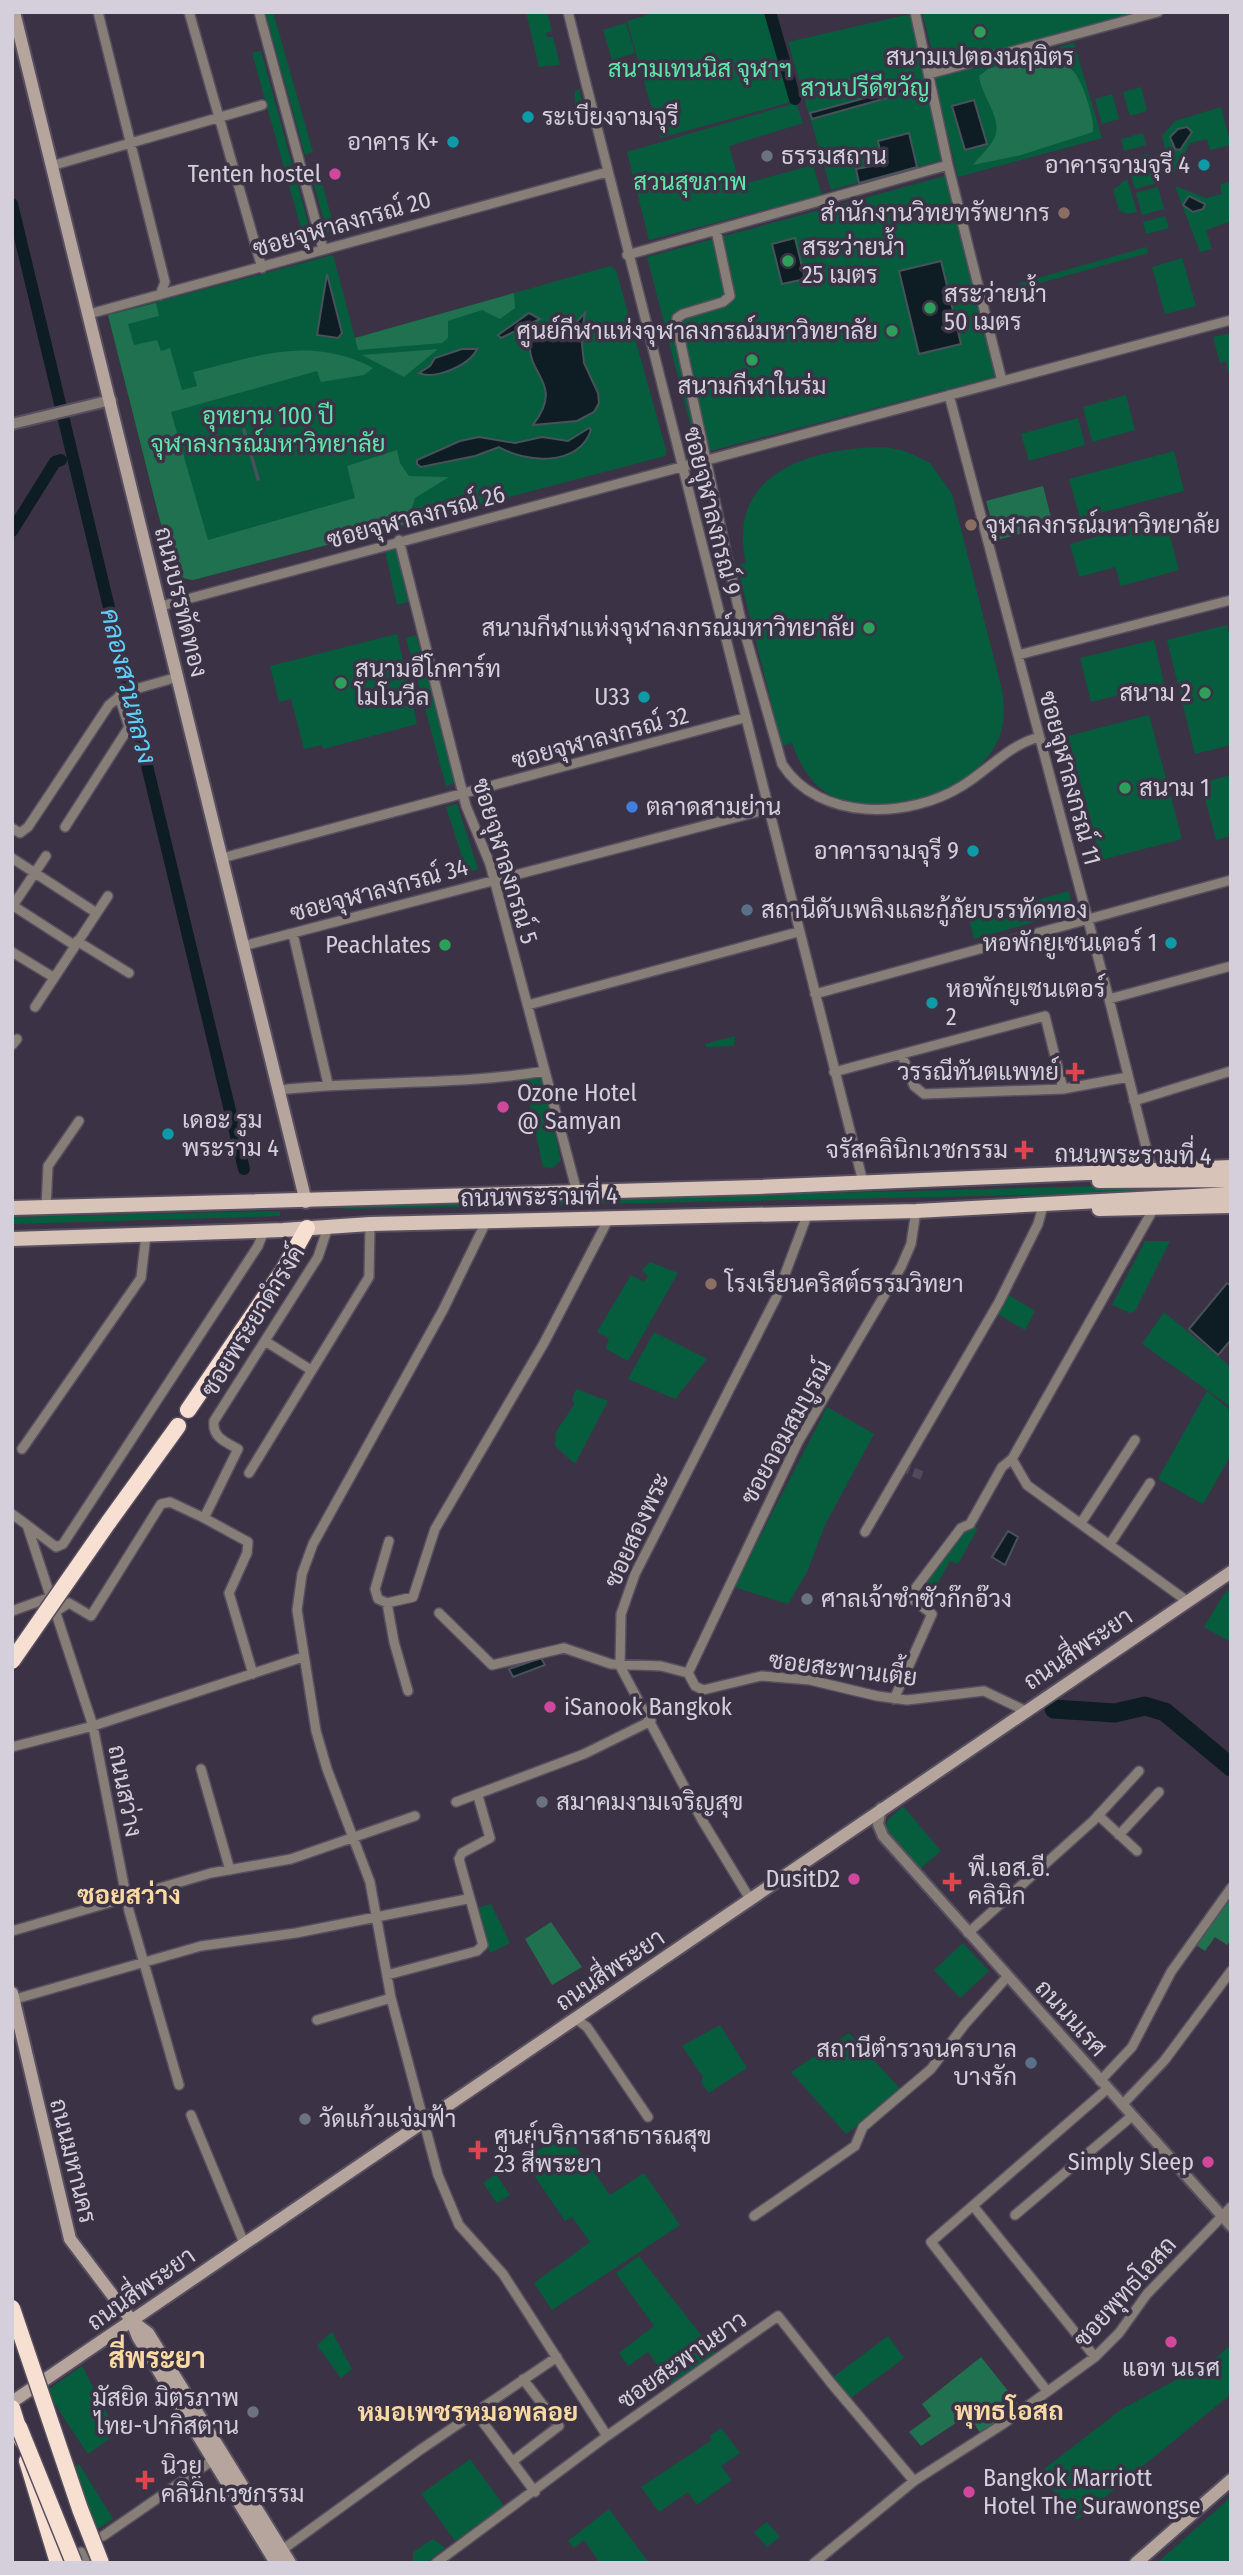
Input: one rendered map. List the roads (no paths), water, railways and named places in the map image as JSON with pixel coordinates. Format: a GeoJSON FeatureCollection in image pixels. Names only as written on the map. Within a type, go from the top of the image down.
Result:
{"type":"FeatureCollection","features":[{"type":"Feature","properties":{"kind":"highway"},"geometry":{"type":"LineString","coordinates":[[188,1410],[284,1269],[307,1228]]}},
{"type":"Feature","properties":{"kind":"highway"},"geometry":{"type":"LineString","coordinates":[[12,1661],[178,1426]]}},
{"type":"Feature","properties":{"kind":"highway"},"geometry":{"type":"LineString","coordinates":[[12,2308],[79,2509],[101,2563]]}},
{"type":"Feature","properties":{"kind":"highway"},"geometry":{"type":"LineString","coordinates":[[12,2408],[78,2557]]}},
{"type":"Feature","properties":{"kind":"highway"},"geometry":{"type":"LineString","coordinates":[[19,2427],[58,2563]]}},
{"type":"Feature","properties":{"kind":"main road","name":"ถนนบรรทัดทอง"},"geometry":{"type":"LineString","coordinates":[[14,12],[306,1202]]}},
{"type":"Feature","properties":{"kind":"main road","name":"ถนนพระรามที่ 4"},"geometry":{"type":"LineString","coordinates":[[12,1208],[306,1202],[1152,1171],[1229,1187]]}},
{"type":"Feature","properties":{"kind":"main road","name":"ถนนพระรามที่ 4"},"geometry":{"type":"LineString","coordinates":[[1034,1175],[1229,1187]]}},
{"type":"Feature","properties":{"kind":"main road","name":"ถนนพระรามที่ 4"},"geometry":{"type":"LineString","coordinates":[[12,1239],[264,1231],[370,1224],[1044,1206],[1229,1187]]}},
{"type":"Feature","properties":{"kind":"main road","name":"ถนนพระรามที่ 4"},"geometry":{"type":"LineString","coordinates":[[1066,1205],[1098,1209],[1154,1208],[1229,1187]]}},
{"type":"Feature","properties":{"kind":"main road"},"geometry":{"type":"LineString","coordinates":[[306,1202],[307,1228]]}},
{"type":"Feature","properties":{"kind":"main road","name":"ถนนสี่พระยา"},"geometry":{"type":"LineString","coordinates":[[12,2402],[425,2118],[576,2019],[1024,1710],[1231,1572]]}},
{"type":"Feature","properties":{"kind":"main road","name":"ถนนมหานคร"},"geometry":{"type":"LineString","coordinates":[[13,1997],[65,2226],[75,2247],[132,2321]]}},
{"type":"Feature","properties":{"kind":"main road"},"geometry":{"type":"LineString","coordinates":[[132,2321],[138,2337],[213,2460],[277,2557],[289,2563]]}},
{"type":"Feature","properties":{"kind":"main road"},"geometry":{"type":"LineString","coordinates":[[132,2321],[148,2333],[277,2557]]}},
{"type":"Feature","properties":{"kind":"main road"},"geometry":{"type":"LineString","coordinates":[[1136,2563],[1231,2480]]}},
{"type":"Feature","properties":{"kind":"street"},"geometry":{"type":"LineString","coordinates":[[98,12],[164,282],[160,295]]}},
{"type":"Feature","properties":{"kind":"street"},"geometry":{"type":"LineString","coordinates":[[189,12],[262,268]]}},
{"type":"Feature","properties":{"kind":"street"},"geometry":{"type":"LineString","coordinates":[[259,12],[323,249]]}},
{"type":"Feature","properties":{"kind":"street","name":"ซอยจุฬาลงกรณ์ 9"},"geometry":{"type":"LineString","coordinates":[[568,12],[627,255],[863,1182]]}},
{"type":"Feature","properties":{"kind":"street"},"geometry":{"type":"LineString","coordinates":[[915,12],[948,165],[1002,381]]}},
{"type":"Feature","properties":{"kind":"street"},"geometry":{"type":"LineString","coordinates":[[929,74],[1158,12]]}},
{"type":"Feature","properties":{"kind":"street"},"geometry":{"type":"LineString","coordinates":[[51,166],[262,106]]}},
{"type":"Feature","properties":{"kind":"street"},"geometry":{"type":"LineString","coordinates":[[627,255],[948,165]]}},
{"type":"Feature","properties":{"kind":"street","name":"ซอยจุฬาลงกรณ์ 20"},"geometry":{"type":"LineString","coordinates":[[89,314],[607,172]]}},
{"type":"Feature","properties":{"kind":"street"},"geometry":{"type":"LineString","coordinates":[[716,230],[730,296],[723,302],[683,314],[676,322],[740,616],[782,764],[796,782],[839,805],[873,810],[915,806],[954,791],[1013,746],[1039,737]]}},
{"type":"Feature","properties":{"kind":"street","name":"ซอยจุฬาลงกรณ์ 26"},"geometry":{"type":"LineString","coordinates":[[161,606],[399,540],[1231,320]]}},
{"type":"Feature","properties":{"kind":"street","name":"ซอยจุฬาลงกรณ์ 11"},"geometry":{"type":"LineString","coordinates":[[949,395],[1152,1171]]}},
{"type":"Feature","properties":{"kind":"street"},"geometry":{"type":"LineString","coordinates":[[12,424],[111,400]]}},
{"type":"Feature","properties":{"kind":"street","name":"ซอยจุฬาลงกรณ์ 5"},"geometry":{"type":"LineString","coordinates":[[399,540],[463,794],[494,879],[577,1192]]}},
{"type":"Feature","properties":{"kind":"street"},"geometry":{"type":"LineString","coordinates":[[1018,655],[1231,600]]}},
{"type":"Feature","properties":{"kind":"street"},"geometry":{"type":"LineString","coordinates":[[12,828],[20,833],[28,827],[99,716],[122,694],[178,677]]}},
{"type":"Feature","properties":{"kind":"street"},"geometry":{"type":"LineString","coordinates":[[65,827],[129,727],[122,694]]}},
{"type":"Feature","properties":{"kind":"street","name":"ซอยจุฬาลงกรณ์ 32"},"geometry":{"type":"LineString","coordinates":[[222,858],[744,719]]}},
{"type":"Feature","properties":{"kind":"street","name":"ซอยจุฬาลงกรณ์ 34"},"geometry":{"type":"LineString","coordinates":[[243,946],[768,809]]}},
{"type":"Feature","properties":{"kind":"street"},"geometry":{"type":"LineString","coordinates":[[46,856],[13,906],[129,973]]}},
{"type":"Feature","properties":{"kind":"street"},"geometry":{"type":"LineString","coordinates":[[12,858],[95,912]]}},
{"type":"Feature","properties":{"kind":"street"},"geometry":{"type":"LineString","coordinates":[[815,994],[1231,880]]}},
{"type":"Feature","properties":{"kind":"street"},"geometry":{"type":"LineString","coordinates":[[35,1007],[108,896]]}},
{"type":"Feature","properties":{"kind":"street"},"geometry":{"type":"LineString","coordinates":[[528,1005],[798,932]]}},
{"type":"Feature","properties":{"kind":"street"},"geometry":{"type":"LineString","coordinates":[[293,934],[328,1084]]}},
{"type":"Feature","properties":{"kind":"street"},"geometry":{"type":"LineString","coordinates":[[12,951],[53,977]]}},
{"type":"Feature","properties":{"kind":"street"},"geometry":{"type":"LineString","coordinates":[[1109,999],[1231,966]]}},
{"type":"Feature","properties":{"kind":"street"},"geometry":{"type":"LineString","coordinates":[[834,1072],[1045,1016],[1063,1089]]}},
{"type":"Feature","properties":{"kind":"street"},"geometry":{"type":"LineString","coordinates":[[902,1055],[914,1086],[924,1094],[1063,1089],[1128,1077]]}},
{"type":"Feature","properties":{"kind":"street"},"geometry":{"type":"LineString","coordinates":[[278,1090],[328,1084],[444,1083],[545,1071]]}},
{"type":"Feature","properties":{"kind":"street"},"geometry":{"type":"LineString","coordinates":[[1134,1101],[1231,1071]]}},
{"type":"Feature","properties":{"kind":"street"},"geometry":{"type":"LineString","coordinates":[[46,1208],[48,1166],[79,1121]]}},
{"type":"Feature","properties":{"kind":"street"},"geometry":{"type":"LineString","coordinates":[[865,1532],[999,1302],[1038,1224],[1044,1206]]}},
{"type":"Feature","properties":{"kind":"street"},"geometry":{"type":"LineString","coordinates":[[894,1699],[932,1614],[912,1600],[911,1594],[961,1528],[970,1524],[1002,1467],[1012,1459],[1154,1208]]}},
{"type":"Feature","properties":{"kind":"street","name":"ซอยจอมสมบูรณ์"},"geometry":{"type":"LineString","coordinates":[[688,1673],[798,1442],[901,1268],[911,1244],[916,1211]]}},
{"type":"Feature","properties":{"kind":"street","name":"ซอยสองพระ"},"geometry":{"type":"LineString","coordinates":[[750,1899],[702,1820],[620,1666],[619,1628],[625,1598],[647,1548],[776,1298],[808,1213]]}},
{"type":"Feature","properties":{"kind":"street"},"geometry":{"type":"LineString","coordinates":[[389,1541],[375,1589],[378,1599],[387,1603],[412,1597],[439,1523],[544,1343],[609,1218]]}},
{"type":"Feature","properties":{"kind":"street"},"geometry":{"type":"LineString","coordinates":[[486,1222],[443,1310],[313,1544],[302,1574],[297,1610],[303,1657],[322,1754],[370,1882],[391,1998],[438,2175],[459,2225],[503,2274],[607,2436]]}},
{"type":"Feature","properties":{"kind":"street"},"geometry":{"type":"LineString","coordinates":[[249,1473],[369,1277],[370,1224]]}},
{"type":"Feature","properties":{"kind":"street","name":"ซอยพระยาดำรงค์"},"geometry":{"type":"LineString","coordinates":[[204,1518],[238,1449],[220,1439],[213,1428],[214,1421],[317,1257],[328,1227]]}},
{"type":"Feature","properties":{"kind":"street"},"geometry":{"type":"LineString","coordinates":[[12,1514],[56,1547],[63,1544],[184,1362],[258,1246],[264,1231]]}},
{"type":"Feature","properties":{"kind":"street"},"geometry":{"type":"LineString","coordinates":[[22,1449],[141,1278],[146,1235]]}},
{"type":"Feature","properties":{"kind":"street"},"geometry":{"type":"LineString","coordinates":[[265,1341],[311,1370]]}},
{"type":"Feature","properties":{"kind":"street"},"geometry":{"type":"LineString","coordinates":[[1081,1523],[1135,1440]]}},
{"type":"Feature","properties":{"kind":"street"},"geometry":{"type":"LineString","coordinates":[[1012,1459],[1027,1485],[1187,1601]]}},
{"type":"Feature","properties":{"kind":"street"},"geometry":{"type":"LineString","coordinates":[[1110,1544],[1150,1483]]}},
{"type":"Feature","properties":{"kind":"street"},"geometry":{"type":"LineString","coordinates":[[55,1612],[69,1603],[91,1616],[161,1504],[170,1502],[248,1542],[247,1553],[229,1593],[253,1674]]}},
{"type":"Feature","properties":{"kind":"street","name":"ถนนสว่าง"},"geometry":{"type":"LineString","coordinates":[[27,1525],[93,1726],[127,1900],[179,2085]]}},
{"type":"Feature","properties":{"kind":"street"},"geometry":{"type":"LineString","coordinates":[[12,1611],[51,1597]]}},
{"type":"Feature","properties":{"kind":"street"},"geometry":{"type":"LineString","coordinates":[[387,1603],[408,1691]]}},
{"type":"Feature","properties":{"kind":"street","name":"ซอยสะพานเตี้ย"},"geometry":{"type":"LineString","coordinates":[[439,1613],[492,1665],[564,1648],[620,1666],[662,1666],[688,1673],[695,1686],[702,1690],[761,1676],[810,1680],[894,1699],[917,1700],[984,1691],[1024,1710]]}},
{"type":"Feature","properties":{"kind":"street"},"geometry":{"type":"LineString","coordinates":[[12,1747],[93,1726],[303,1657]]}},
{"type":"Feature","properties":{"kind":"street"},"geometry":{"type":"LineString","coordinates":[[456,1802],[478,1796],[584,1754],[651,1721]]}},
{"type":"Feature","properties":{"kind":"street"},"geometry":{"type":"LineString","coordinates":[[201,1769],[230,1870]]}},
{"type":"Feature","properties":{"kind":"street"},"geometry":{"type":"LineString","coordinates":[[968,1933],[1098,1815],[1139,1770]]}},
{"type":"Feature","properties":{"kind":"street"},"geometry":{"type":"LineString","coordinates":[[1119,1835],[1159,1792]]}},
{"type":"Feature","properties":{"kind":"street"},"geometry":{"type":"LineString","coordinates":[[387,1975],[481,1948],[483,1945],[467,1899],[459,1855],[490,1839],[478,1796]]}},
{"type":"Feature","properties":{"kind":"street"},"geometry":{"type":"LineString","coordinates":[[881,1808],[878,1824],[883,1836]]}},
{"type":"Feature","properties":{"kind":"street"},"geometry":{"type":"LineString","coordinates":[[1098,1815],[1137,1851]]}},
{"type":"Feature","properties":{"kind":"street"},"geometry":{"type":"LineString","coordinates":[[12,1931],[230,1870],[291,1859],[415,1816]]}},
{"type":"Feature","properties":{"kind":"street"},"geometry":{"type":"LineString","coordinates":[[850,1829],[869,1829],[883,1836]]}},
{"type":"Feature","properties":{"kind":"street","name":"ถนนนเรศ"},"geometry":{"type":"LineString","coordinates":[[883,1836],[1231,2226]]}},
{"type":"Feature","properties":{"kind":"street"},"geometry":{"type":"LineString","coordinates":[[1047,2391],[931,2242],[974,2207],[1104,2085],[1132,2046],[1171,1972],[1231,1888]]}},
{"type":"Feature","properties":{"kind":"street"},"geometry":{"type":"LineString","coordinates":[[13,1997],[201,1946],[296,1933],[467,1899]]}},
{"type":"Feature","properties":{"kind":"street"},"geometry":{"type":"LineString","coordinates":[[1122,2105],[1171,2052],[1231,1971]]}},
{"type":"Feature","properties":{"kind":"street"},"geometry":{"type":"LineString","coordinates":[[754,2216],[855,2146],[863,2127],[931,2069],[965,2024],[1007,1977]]}},
{"type":"Feature","properties":{"kind":"street"},"geometry":{"type":"LineString","coordinates":[[317,2020],[391,1998]]}},
{"type":"Feature","properties":{"kind":"street"},"geometry":{"type":"LineString","coordinates":[[576,2019],[587,2027],[649,2117]]}},
{"type":"Feature","properties":{"kind":"street"},"geometry":{"type":"LineString","coordinates":[[191,2115],[244,2243]]}},
{"type":"Feature","properties":{"kind":"street"},"geometry":{"type":"LineString","coordinates":[[1015,2215],[1132,2116]]}},
{"type":"Feature","properties":{"kind":"street"},"geometry":{"type":"LineString","coordinates":[[974,2207],[1095,2357]]}},
{"type":"Feature","properties":{"kind":"street","name":"ซอยพุทธโอสถ"},"geometry":{"type":"LineString","coordinates":[[814,2563],[914,2480],[1095,2357],[1119,2333],[1147,2294],[1231,2207]]}},
{"type":"Feature","properties":{"kind":"street","name":"ซอยสะพานยาว"},"geometry":{"type":"LineString","coordinates":[[436,2563],[536,2492],[607,2436],[778,2316],[914,2480]]}},
{"type":"Feature","properties":{"kind":"street"},"geometry":{"type":"LineString","coordinates":[[277,2557],[557,2357]]}},
{"type":"Feature","properties":{"kind":"street"},"geometry":{"type":"LineString","coordinates":[[513,2461],[559,2426],[523,2379]]}},
{"type":"Feature","properties":{"kind":"street"},"geometry":{"type":"LineString","coordinates":[[476,2413],[536,2492]]}},
{"type":"Feature","properties":{"kind":"street"},"geometry":{"type":"LineString","coordinates":[[103,2536],[213,2460]]}},
{"type":"Feature","properties":{"kind":"street"},"geometry":{"type":"LineString","coordinates":[[78,2557],[86,2563]]}},
{"type":"Feature","properties":{"kind":"waterway"},"geometry":{"type":"LineString","coordinates":[[770,12],[795,99]]}},
{"type":"Feature","properties":{"kind":"waterway","name":"คลองสวนหลวง"},"geometry":{"type":"LineString","coordinates":[[12,204],[244,1169]]}},
{"type":"Feature","properties":{"kind":"waterway"},"geometry":{"type":"LineString","coordinates":[[244,430],[258,479]]}},
{"type":"Feature","properties":{"kind":"waterway"},"geometry":{"type":"LineString","coordinates":[[12,531],[55,462],[61,460]]}},
{"type":"Feature","properties":{"kind":"waterway"},"geometry":{"type":"LineString","coordinates":[[1054,1709],[1115,1713],[1145,1706],[1165,1712],[1231,1767]]}},
{"type":"Feature","properties":{"kind":"tunnel"},"geometry":{"type":"LineString","coordinates":[[901,1467],[923,1476]]}},
{"type":"Feature","properties":{"kind":"place","name":"สนามเปตองนฤมิตร"},"geometry":{"type":"Point","coordinates":[980,32]}},
{"type":"Feature","properties":{"kind":"place","name":"ระเบียงจามจุรี"},"geometry":{"type":"Point","coordinates":[528,117]}},
{"type":"Feature","properties":{"kind":"place","name":"อาคาร K+"},"geometry":{"type":"Point","coordinates":[453,142]}},
{"type":"Feature","properties":{"kind":"place","name":"ธรรมสถาน"},"geometry":{"type":"Point","coordinates":[767,156]}},
{"type":"Feature","properties":{"kind":"place","name":"อาคารจามจุรี 4"},"geometry":{"type":"Point","coordinates":[1204,165]}},
{"type":"Feature","properties":{"kind":"place","name":"Tenten hostel"},"geometry":{"type":"Point","coordinates":[335,174]}},
{"type":"Feature","properties":{"kind":"place","name":"สำนักงานวิทยทรัพยากร"},"geometry":{"type":"Point","coordinates":[1064,213]}},
{"type":"Feature","properties":{"kind":"place","name":"สระว่ายน้ำ 25 เมตร"},"geometry":{"type":"Point","coordinates":[788,261]}},
{"type":"Feature","properties":{"kind":"place","name":"สระว่ายน้ำ 50 เมตร"},"geometry":{"type":"Point","coordinates":[930,308]}},
{"type":"Feature","properties":{"kind":"place","name":"ศูนย์กีฬาแห่งจุฬาลงกรณ์มหาวิทยาลัย"},"geometry":{"type":"Point","coordinates":[892,331]}},
{"type":"Feature","properties":{"kind":"place","name":"สนามกีฬาในร่ม"},"geometry":{"type":"Point","coordinates":[752,360]}},
{"type":"Feature","properties":{"kind":"place","name":"จุฬาลงกรณ์มหาวิทยาลัย"},"geometry":{"type":"Point","coordinates":[971,525]}},
{"type":"Feature","properties":{"kind":"place","name":"สนามกีฬาแห่งจุฬาลงกรณ์มหาวิทยาลัย"},"geometry":{"type":"Point","coordinates":[869,628]}},
{"type":"Feature","properties":{"kind":"place","name":"สนามอีโกคาร์ท โมโนวีล"},"geometry":{"type":"Point","coordinates":[341,683]}},
{"type":"Feature","properties":{"kind":"place","name":"สนาม 2"},"geometry":{"type":"Point","coordinates":[1205,693]}},
{"type":"Feature","properties":{"kind":"place","name":"U33"},"geometry":{"type":"Point","coordinates":[644,697]}},
{"type":"Feature","properties":{"kind":"place","name":"สนาม 1"},"geometry":{"type":"Point","coordinates":[1125,788]}},
{"type":"Feature","properties":{"kind":"place","name":"ตลาดสามย่าน"},"geometry":{"type":"Point","coordinates":[632,807]}},
{"type":"Feature","properties":{"kind":"place","name":"อาคารจามจุรี 9"},"geometry":{"type":"Point","coordinates":[973,851]}},
{"type":"Feature","properties":{"kind":"place","name":"สถานีดับเพลิงและกู้ภัยบรรทัดทอง"},"geometry":{"type":"Point","coordinates":[747,910]}},
{"type":"Feature","properties":{"kind":"place","name":"หอพักยูเซนเตอร์ 1"},"geometry":{"type":"Point","coordinates":[1171,943]}},
{"type":"Feature","properties":{"kind":"place","name":"Peachlates"},"geometry":{"type":"Point","coordinates":[445,945]}},
{"type":"Feature","properties":{"kind":"place","name":"หอพักยูเซนเตอร์ 2"},"geometry":{"type":"Point","coordinates":[932,1003]}},
{"type":"Feature","properties":{"kind":"place","name":"วรรณีทันตแพทย์"},"geometry":{"type":"Point","coordinates":[1075,1072]}},
{"type":"Feature","properties":{"kind":"place","name":"Ozone Hotel @ Samyan"},"geometry":{"type":"Point","coordinates":[503,1107]}},
{"type":"Feature","properties":{"kind":"place","name":"เดอะ รูม พระราม 4"},"geometry":{"type":"Point","coordinates":[168,1134]}},
{"type":"Feature","properties":{"kind":"place","name":"จรัสคลินิกเวชกรรม"},"geometry":{"type":"Point","coordinates":[1024,1150]}},
{"type":"Feature","properties":{"kind":"place","name":"โรงเรียนคริสต์ธรรมวิทยา"},"geometry":{"type":"Point","coordinates":[711,1284]}},
{"type":"Feature","properties":{"kind":"place","name":"ศาลเจ้าซำซัวก๊กอ๊วง"},"geometry":{"type":"Point","coordinates":[807,1599]}},
{"type":"Feature","properties":{"kind":"place","name":"iSanook Bangkok"},"geometry":{"type":"Point","coordinates":[550,1707]}},
{"type":"Feature","properties":{"kind":"place","name":"สมาคมงามเจริญสุข"},"geometry":{"type":"Point","coordinates":[542,1802]}},
{"type":"Feature","properties":{"kind":"place","name":"DusitD2"},"geometry":{"type":"Point","coordinates":[854,1879]}},
{"type":"Feature","properties":{"kind":"place","name":"พี.เอส.อี. คลินิก"},"geometry":{"type":"Point","coordinates":[952,1882]}},
{"type":"Feature","properties":{"kind":"place","name":"สถานีตำรวจนครบาล บางรัก"},"geometry":{"type":"Point","coordinates":[1031,2063]}},
{"type":"Feature","properties":{"kind":"place","name":"วัดแก้วแจ่มฟ้า"},"geometry":{"type":"Point","coordinates":[305,2119]}},
{"type":"Feature","properties":{"kind":"place","name":"ศูนย์บริการสาธารณสุข 23 สี่พระยา"},"geometry":{"type":"Point","coordinates":[478,2150]}},
{"type":"Feature","properties":{"kind":"place","name":"Simply Sleep"},"geometry":{"type":"Point","coordinates":[1208,2162]}},
{"type":"Feature","properties":{"kind":"place","name":"แอท นเรศ"},"geometry":{"type":"Point","coordinates":[1171,2342]}},
{"type":"Feature","properties":{"kind":"place","name":"มัสยิด มิตรภาพ ไทย-ปากิสตาน"},"geometry":{"type":"Point","coordinates":[253,2412]}},
{"type":"Feature","properties":{"kind":"place","name":"นิวยู คลินิกเวชกรรม"},"geometry":{"type":"Point","coordinates":[145,2480]}},
{"type":"Feature","properties":{"kind":"place","name":"Bangkok Marriott Hotel The Surawongse"},"geometry":{"type":"Point","coordinates":[969,2492]}},
{"type":"Feature","properties":{"kind":"district","name":"ซอยสว่าง"},"geometry":{"type":"Point","coordinates":[129,1895]}},
{"type":"Feature","properties":{"kind":"district","name":"สี่พระยา"},"geometry":{"type":"Point","coordinates":[157,2358]}},
{"type":"Feature","properties":{"kind":"district","name":"พุทธโอสถ"},"geometry":{"type":"Point","coordinates":[1009,2411]}},
{"type":"Feature","properties":{"kind":"district","name":"หมอเพชรหมอพลอย"},"geometry":{"type":"Point","coordinates":[468,2412]}},
{"type":"Feature","properties":{"kind":"park label","name":"สนามเทนนิส จุฬาฯ"},"geometry":{"type":"Point","coordinates":[700,69]}},
{"type":"Feature","properties":{"kind":"park label","name":"สวนปรีดีขวัญ"},"geometry":{"type":"Point","coordinates":[865,88]}},
{"type":"Feature","properties":{"kind":"park label","name":"สวนสุขภาพ"},"geometry":{"type":"Point","coordinates":[690,182]}},
{"type":"Feature","properties":{"kind":"park label","name":"อุทยาน 100 ปี จุฬาลงกรณ์มหาวิทยาลัย"},"geometry":{"type":"Point","coordinates":[268,430]}}]}
